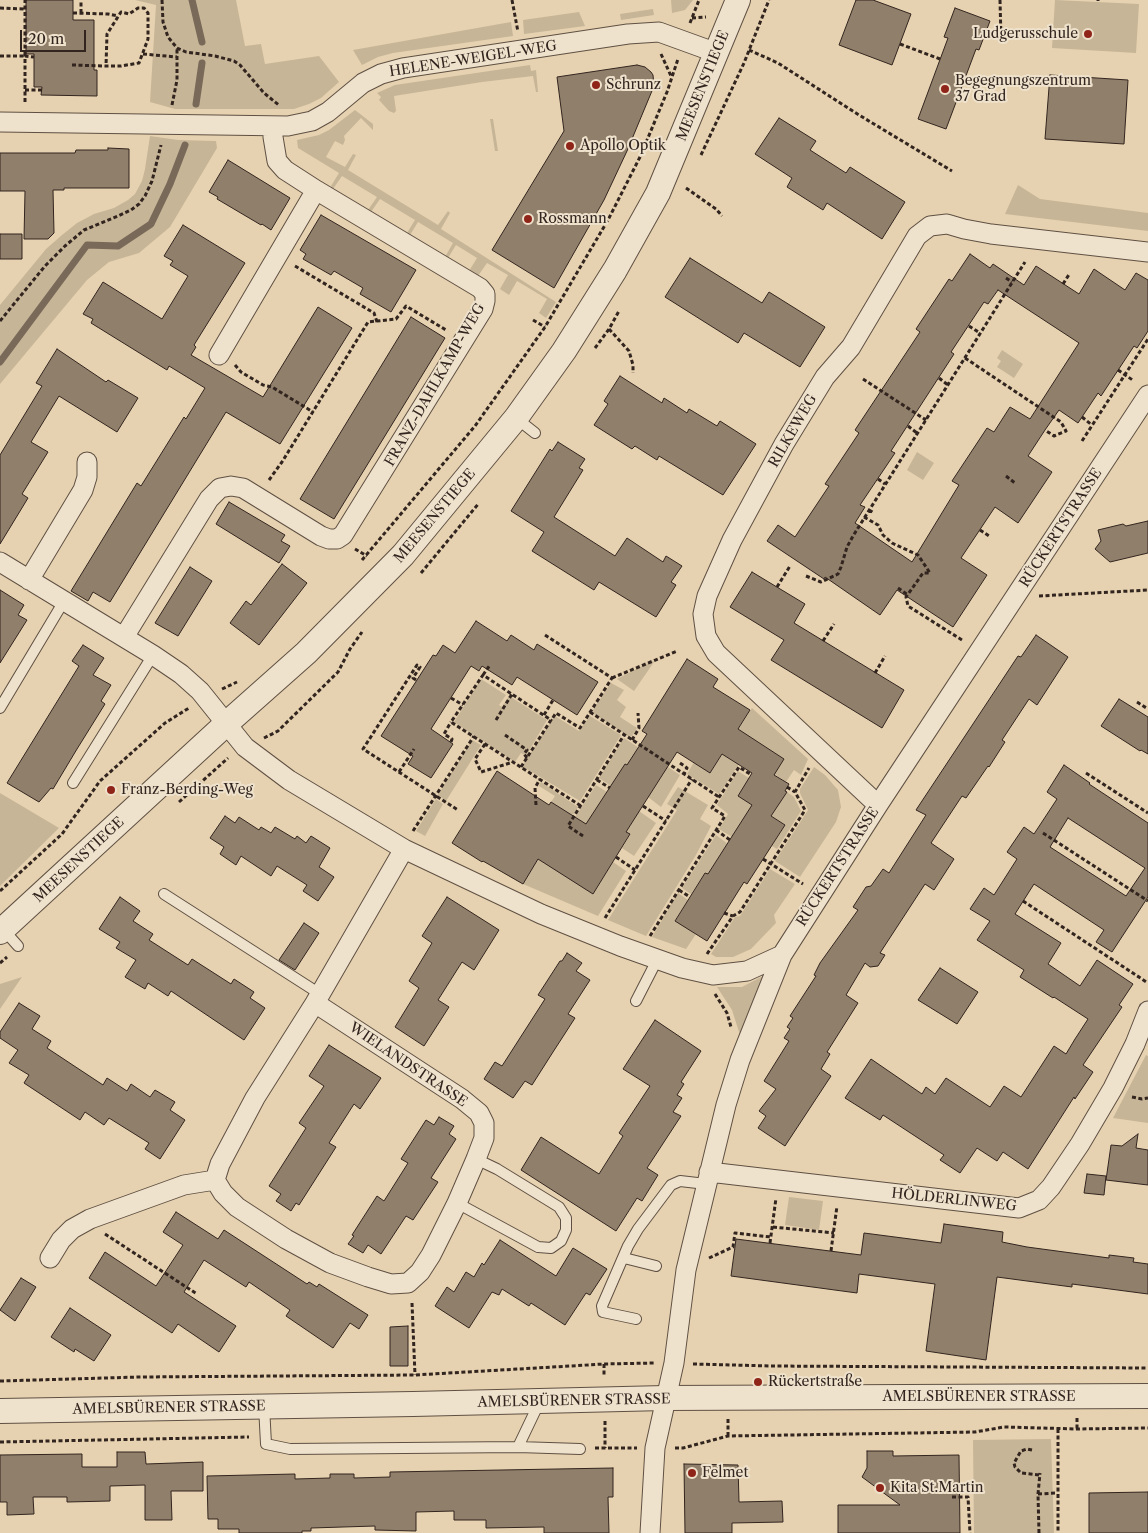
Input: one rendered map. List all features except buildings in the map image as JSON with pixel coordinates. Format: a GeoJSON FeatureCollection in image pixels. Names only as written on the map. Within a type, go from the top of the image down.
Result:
{"type":"FeatureCollection","features":[{"type":"Feature","properties":{"kind":"street","name":"MEESENSTIEGE"},"geometry":{"type":"LineString","coordinates":[[7,936],[226,724],[306,653],[396,562],[516,418],[564,351],[615,270],[658,193],[738,0]]}},
{"type":"Feature","properties":{"kind":"street","name":"HELENE-WEIGEL-WEG"},"geometry":{"type":"LineString","coordinates":[[0,122],[280,126],[312,121],[328,112],[363,83],[381,74],[403,68],[628,34],[659,32],[717,53]]}},
{"type":"Feature","properties":{"kind":"street","name":"FRANZ-DAHLKAMP-WEG"},"geometry":{"type":"LineString","coordinates":[[124,637],[209,499],[220,488],[231,486],[243,488],[321,536],[337,539],[343,535],[483,309],[484,294],[480,288],[285,170],[277,161],[272,137],[280,126]]}},
{"type":"Feature","properties":{"kind":"street"},"geometry":{"type":"LineString","coordinates":[[220,353],[316,190]]}},
{"type":"Feature","properties":{"kind":"street","name":"RILKEWEG"},"geometry":{"type":"LineString","coordinates":[[878,805],[716,653],[706,636],[703,614],[707,596],[732,540],[784,444],[825,377],[850,348],[902,264],[917,236],[930,226],[946,224],[991,234],[1148,252]]}},
{"type":"Feature","properties":{"kind":"street","name":"RÜCKERTSTRASSE"},"geometry":{"type":"LineString","coordinates":[[650,1533],[655,1448],[674,1363],[686,1270],[726,1105],[740,1060],[782,956],[878,805],[1148,395]]}},
{"type":"Feature","properties":{"kind":"street"},"geometry":{"type":"LineString","coordinates":[[28,580],[83,490],[87,477],[87,462]]}},
{"type":"Feature","properties":{"kind":"street"},"geometry":{"type":"LineString","coordinates":[[0,562],[153,655],[191,682],[245,747],[289,780],[404,849],[520,904],[594,936],[657,960],[690,970],[713,975],[747,971],[782,956]]}},
{"type":"Feature","properties":{"kind":"street"},"geometry":{"type":"LineString","coordinates":[[404,849],[318,998],[254,1098],[220,1164],[215,1180],[223,1193],[236,1206],[286,1239],[330,1263],[368,1278],[391,1284],[408,1283]]}},
{"type":"Feature","properties":{"kind":"street","name":"WIELANDSTRASSE"},"geometry":{"type":"LineString","coordinates":[[318,998],[462,1099],[479,1113],[484,1124],[484,1138],[457,1203],[420,1272],[408,1283]]}},
{"type":"Feature","properties":{"kind":"street","name":"HÖLDERLINWEG"},"geometry":{"type":"LineString","coordinates":[[708,1178],[779,1180],[1020,1208],[1039,1200],[1051,1187],[1080,1144],[1113,1088],[1135,1044],[1148,1011]]}},
{"type":"Feature","properties":{"kind":"street"},"geometry":{"type":"LineString","coordinates":[[50,1258],[66,1234],[85,1221],[184,1185],[215,1180]]}},
{"type":"Feature","properties":{"kind":"street","name":"AMELSBÜRENER STRASSE"},"geometry":{"type":"LineString","coordinates":[[0,1411],[540,1402],[665,1398],[1148,1396]]}},
{"type":"Feature","properties":{"kind":"lane"},"geometry":{"type":"LineString","coordinates":[[516,418],[535,433]]}},
{"type":"Feature","properties":{"kind":"lane"},"geometry":{"type":"LineString","coordinates":[[0,708],[64,601]]}},
{"type":"Feature","properties":{"kind":"lane"},"geometry":{"type":"LineString","coordinates":[[73,783],[153,655]]}},
{"type":"Feature","properties":{"kind":"lane"},"geometry":{"type":"LineString","coordinates":[[164,894],[318,998]]}},
{"type":"Feature","properties":{"kind":"lane"},"geometry":{"type":"LineString","coordinates":[[636,1001],[657,960]]}},
{"type":"Feature","properties":{"kind":"lane"},"geometry":{"type":"LineString","coordinates":[[457,1203],[538,1247],[551,1248],[561,1241],[566,1230],[566,1218],[559,1207],[497,1169],[476,1159]]}},
{"type":"Feature","properties":{"kind":"lane"},"geometry":{"type":"LineString","coordinates":[[636,1319],[603,1312],[602,1306],[638,1229],[671,1185],[680,1181],[708,1178]]}},
{"type":"Feature","properties":{"kind":"lane"},"geometry":{"type":"LineString","coordinates":[[624,1258],[656,1266]]}},
{"type":"Feature","properties":{"kind":"lane"},"geometry":{"type":"LineString","coordinates":[[518,1447],[540,1402]]}},
{"type":"Feature","properties":{"kind":"lane"},"geometry":{"type":"LineString","coordinates":[[264,1406],[266,1444],[290,1449],[518,1447],[580,1449]]}},
{"type":"Feature","properties":{"kind":"path"},"geometry":{"type":"LineString","coordinates":[[25,0],[25,122]]}},
{"type":"Feature","properties":{"kind":"path"},"geometry":{"type":"LineString","coordinates":[[81,13],[82,0]]}},
{"type":"Feature","properties":{"kind":"path"},"geometry":{"type":"LineString","coordinates":[[162,0],[163,22],[168,37],[177,48],[196,55],[226,58],[240,65],[264,93],[280,104],[280,126]]}},
{"type":"Feature","properties":{"kind":"path"},"geometry":{"type":"LineString","coordinates":[[512,0],[521,50]]}},
{"type":"Feature","properties":{"kind":"path"},"geometry":{"type":"LineString","coordinates":[[692,18],[699,0]]}},
{"type":"Feature","properties":{"kind":"path"},"geometry":{"type":"LineString","coordinates":[[1000,0],[1001,38]]}},
{"type":"Feature","properties":{"kind":"path"},"geometry":{"type":"LineString","coordinates":[[0,8],[25,9]]}},
{"type":"Feature","properties":{"kind":"path"},"geometry":{"type":"LineString","coordinates":[[72,65],[106,66],[121,66],[139,63],[148,39],[148,13],[144,8],[138,8],[129,14],[121,12],[118,16],[107,34],[106,66]]}},
{"type":"Feature","properties":{"kind":"path"},"geometry":{"type":"LineString","coordinates":[[73,13],[118,16]]}},
{"type":"Feature","properties":{"kind":"path"},"geometry":{"type":"LineString","coordinates":[[900,44],[940,59]]}},
{"type":"Feature","properties":{"kind":"path"},"geometry":{"type":"LineString","coordinates":[[0,321],[45,266],[65,246],[84,230],[131,210],[145,196],[152,181],[177,80],[177,48]]}},
{"type":"Feature","properties":{"kind":"path"},"geometry":{"type":"LineString","coordinates":[[749,50],[778,63],[952,171]]}},
{"type":"Feature","properties":{"kind":"path"},"geometry":{"type":"LineString","coordinates":[[143,54],[178,56]]}},
{"type":"Feature","properties":{"kind":"path"},"geometry":{"type":"LineString","coordinates":[[0,56],[34,57]]}},
{"type":"Feature","properties":{"kind":"path"},"geometry":{"type":"LineString","coordinates":[[25,90],[42,90]]}},
{"type":"Feature","properties":{"kind":"path"},"geometry":{"type":"LineString","coordinates":[[686,188],[716,209],[722,216]]}},
{"type":"Feature","properties":{"kind":"path"},"geometry":{"type":"LineString","coordinates":[[278,255],[374,313],[377,322]]}},
{"type":"Feature","properties":{"kind":"path"},"geometry":{"type":"LineString","coordinates":[[806,576],[821,582],[838,574],[846,547],[1025,262]]}},
{"type":"Feature","properties":{"kind":"path"},"geometry":{"type":"LineString","coordinates":[[1062,284],[1070,273]]}},
{"type":"Feature","properties":{"kind":"path"},"geometry":{"type":"LineString","coordinates":[[1006,278],[1012,282]]}},
{"type":"Feature","properties":{"kind":"path"},"geometry":{"type":"LineString","coordinates":[[257,497],[282,462],[368,322],[396,319],[406,306],[464,340]]}},
{"type":"Feature","properties":{"kind":"path"},"geometry":{"type":"LineString","coordinates":[[533,320],[545,328]]}},
{"type":"Feature","properties":{"kind":"path"},"geometry":{"type":"LineString","coordinates":[[969,326],[980,333]]}},
{"type":"Feature","properties":{"kind":"path"},"geometry":{"type":"LineString","coordinates":[[609,329],[629,351],[634,373]]}},
{"type":"Feature","properties":{"kind":"path"},"geometry":{"type":"LineString","coordinates":[[1082,441],[1148,339]]}},
{"type":"Feature","properties":{"kind":"path"},"geometry":{"type":"LineString","coordinates":[[220,353],[241,372],[263,385],[272,387],[313,412]]}},
{"type":"Feature","properties":{"kind":"path"},"geometry":{"type":"LineString","coordinates":[[964,358],[1061,422],[1066,431],[1054,436],[1045,430]]}},
{"type":"Feature","properties":{"kind":"path"},"geometry":{"type":"LineString","coordinates":[[939,378],[948,384]]}},
{"type":"Feature","properties":{"kind":"path"},"geometry":{"type":"LineString","coordinates":[[863,379],[926,420]]}},
{"type":"Feature","properties":{"kind":"path"},"geometry":{"type":"LineString","coordinates":[[1082,417],[1092,424]]}},
{"type":"Feature","properties":{"kind":"path"},"geometry":{"type":"LineString","coordinates":[[908,426],[918,433]]}},
{"type":"Feature","properties":{"kind":"path"},"geometry":{"type":"LineString","coordinates":[[1006,476],[1015,483]]}},
{"type":"Feature","properties":{"kind":"path"},"geometry":{"type":"LineString","coordinates":[[878,479],[885,484]]}},
{"type":"Feature","properties":{"kind":"path"},"geometry":{"type":"LineString","coordinates":[[869,510],[874,513]]}},
{"type":"Feature","properties":{"kind":"path"},"geometry":{"type":"LineString","coordinates":[[864,517],[878,526],[883,535],[892,543],[918,555],[930,573],[923,573],[906,597],[908,606],[980,651]]}},
{"type":"Feature","properties":{"kind":"path"},"geometry":{"type":"LineString","coordinates":[[980,530],[988,536]]}},
{"type":"Feature","properties":{"kind":"path"},"geometry":{"type":"LineString","coordinates":[[848,532],[853,536]]}},
{"type":"Feature","properties":{"kind":"path"},"geometry":{"type":"LineString","coordinates":[[777,587],[790,566]]}},
{"type":"Feature","properties":{"kind":"path"},"geometry":{"type":"LineString","coordinates":[[898,588],[908,595]]}},
{"type":"Feature","properties":{"kind":"path"},"geometry":{"type":"LineString","coordinates":[[1016,597],[1148,590]]}},
{"type":"Feature","properties":{"kind":"path"},"geometry":{"type":"LineString","coordinates":[[823,641],[834,624]]}},
{"type":"Feature","properties":{"kind":"path"},"geometry":{"type":"LineString","coordinates":[[545,635],[612,678]]}},
{"type":"Feature","properties":{"kind":"path"},"geometry":{"type":"LineString","coordinates":[[521,767],[556,712],[580,728],[612,678],[677,651]]}},
{"type":"Feature","properties":{"kind":"path"},"geometry":{"type":"LineString","coordinates":[[875,673],[885,656]]}},
{"type":"Feature","properties":{"kind":"path"},"geometry":{"type":"LineString","coordinates":[[416,680],[413,678],[420,667],[416,665],[363,748],[458,810]]}},
{"type":"Feature","properties":{"kind":"path"},"geometry":{"type":"LineString","coordinates":[[451,742],[452,739],[444,734],[490,665]]}},
{"type":"Feature","properties":{"kind":"path"},"geometry":{"type":"LineString","coordinates":[[483,675],[551,720]]}},
{"type":"Feature","properties":{"kind":"path"},"geometry":{"type":"LineString","coordinates":[[496,720],[512,694]]}},
{"type":"Feature","properties":{"kind":"path"},"geometry":{"type":"LineString","coordinates":[[450,698],[463,705]]}},
{"type":"Feature","properties":{"kind":"path"},"geometry":{"type":"LineString","coordinates":[[544,715],[553,700]]}},
{"type":"Feature","properties":{"kind":"path"},"geometry":{"type":"LineString","coordinates":[[1137,702],[1148,709]]}},
{"type":"Feature","properties":{"kind":"path"},"geometry":{"type":"LineString","coordinates":[[590,712],[719,798]]}},
{"type":"Feature","properties":{"kind":"path"},"geometry":{"type":"LineString","coordinates":[[632,740],[639,728],[638,714]]}},
{"type":"Feature","properties":{"kind":"path"},"geometry":{"type":"LineString","coordinates":[[451,722],[581,806]]}},
{"type":"Feature","properties":{"kind":"path"},"geometry":{"type":"LineString","coordinates":[[505,735],[527,750],[524,754],[527,758]]}},
{"type":"Feature","properties":{"kind":"path"},"geometry":{"type":"LineString","coordinates":[[583,836],[568,826],[624,735]]}},
{"type":"Feature","properties":{"kind":"path"},"geometry":{"type":"LineString","coordinates":[[404,849],[414,829],[474,736]]}},
{"type":"Feature","properties":{"kind":"path"},"geometry":{"type":"LineString","coordinates":[[485,744],[476,759],[482,772],[514,762]]}},
{"type":"Feature","properties":{"kind":"path"},"geometry":{"type":"LineString","coordinates":[[399,772],[414,749]]}},
{"type":"Feature","properties":{"kind":"path"},"geometry":{"type":"LineString","coordinates":[[795,792],[820,751]]}},
{"type":"Feature","properties":{"kind":"path"},"geometry":{"type":"LineString","coordinates":[[680,763],[687,768],[684,774]]}},
{"type":"Feature","properties":{"kind":"path"},"geometry":{"type":"LineString","coordinates":[[639,953],[725,816],[712,808],[739,767],[750,774]]}},
{"type":"Feature","properties":{"kind":"path"},"geometry":{"type":"LineString","coordinates":[[1086,773],[1148,813]]}},
{"type":"Feature","properties":{"kind":"path"},"geometry":{"type":"LineString","coordinates":[[536,805],[535,788],[540,779]]}},
{"type":"Feature","properties":{"kind":"path"},"geometry":{"type":"LineString","coordinates":[[594,936],[692,779]]}},
{"type":"Feature","properties":{"kind":"path"},"geometry":{"type":"LineString","coordinates":[[597,780],[610,788]]}},
{"type":"Feature","properties":{"kind":"path"},"geometry":{"type":"LineString","coordinates":[[740,1060],[727,1013],[711,988],[690,970],[733,916],[740,912],[805,810],[795,792],[787,787]]}},
{"type":"Feature","properties":{"kind":"path"},"geometry":{"type":"LineString","coordinates":[[643,806],[666,821]]}},
{"type":"Feature","properties":{"kind":"path"},"geometry":{"type":"LineString","coordinates":[[716,830],[730,840]]}},
{"type":"Feature","properties":{"kind":"path"},"geometry":{"type":"LineString","coordinates":[[1043,833],[1148,901]]}},
{"type":"Feature","properties":{"kind":"path"},"geometry":{"type":"LineString","coordinates":[[616,857],[635,870]]}},
{"type":"Feature","properties":{"kind":"path"},"geometry":{"type":"LineString","coordinates":[[763,859],[820,895]]}},
{"type":"Feature","properties":{"kind":"path"},"geometry":{"type":"LineString","coordinates":[[679,890],[690,897]]}},
{"type":"Feature","properties":{"kind":"path"},"geometry":{"type":"LineString","coordinates":[[1023,901],[1148,983]]}},
{"type":"Feature","properties":{"kind":"path"},"geometry":{"type":"LineString","coordinates":[[724,914],[733,916]]}},
{"type":"Feature","properties":{"kind":"path"},"geometry":{"type":"LineString","coordinates":[[770,1243],[779,1180]]}},
{"type":"Feature","properties":{"kind":"path"},"geometry":{"type":"LineString","coordinates":[[831,1251],[840,1188]]}},
{"type":"Feature","properties":{"kind":"path"},"geometry":{"type":"LineString","coordinates":[[85,1221],[197,1294]]}},
{"type":"Feature","properties":{"kind":"path"},"geometry":{"type":"LineString","coordinates":[[772,1227],[834,1233]]}},
{"type":"Feature","properties":{"kind":"path"},"geometry":{"type":"LineString","coordinates":[[686,1270],[733,1247],[735,1232],[771,1237]]}},
{"type":"Feature","properties":{"kind":"path"},"geometry":{"type":"LineString","coordinates":[[408,1283],[412,1306],[415,1375]]}},
{"type":"Feature","properties":{"kind":"path"},"geometry":{"type":"LineString","coordinates":[[0,1381],[140,1377],[415,1375],[604,1364],[674,1363],[770,1366],[1148,1368]]}},
{"type":"Feature","properties":{"kind":"path"},"geometry":{"type":"LineString","coordinates":[[580,1449],[683,1448],[728,1436],[975,1432],[1004,1427],[1058,1429],[1148,1428]]}},
{"type":"Feature","properties":{"kind":"path"},"geometry":{"type":"LineString","coordinates":[[1058,1429],[1058,1533]]}},
{"type":"Feature","properties":{"kind":"path"},"geometry":{"type":"LineString","coordinates":[[0,1442],[253,1437],[266,1444]]}},
{"type":"Feature","properties":{"kind":"path"},"geometry":{"type":"LineString","coordinates":[[1032,1450],[1027,1449],[1021,1452],[1014,1463],[1021,1473],[1040,1474],[1037,1532]]}},
{"type":"Feature","properties":{"kind":"path"},"geometry":{"type":"LineString","coordinates":[[1038,1494],[1057,1493]]}},
{"type":"Feature","properties":{"kind":"path"},"geometry":{"type":"LineString","coordinates":[[952,1497],[968,1497],[970,1533]]}},
{"type":"Feature","properties":{"kind":"shaded area"},"geometry":{"type":"Polygon","coordinates":[[[135,0],[236,0],[245,46],[261,44],[265,64],[319,56],[339,82],[321,98],[294,109],[175,109],[150,102],[156,5],[135,0]]]}},
{"type":"Feature","properties":{"kind":"shaded area"},"geometry":{"type":"Polygon","coordinates":[[[671,0],[693,0],[685,10],[672,13],[671,0]]]}},
{"type":"Feature","properties":{"kind":"shaded area"},"geometry":{"type":"Polygon","coordinates":[[[1055,0],[1139,4],[1136,53],[1052,48],[1055,0]]]}},
{"type":"Feature","properties":{"kind":"shaded area"},"geometry":{"type":"Polygon","coordinates":[[[653,9],[654,15],[621,20],[620,14],[653,9]]]}},
{"type":"Feature","properties":{"kind":"shaded area"},"geometry":{"type":"Polygon","coordinates":[[[579,12],[585,26],[524,34],[523,20],[579,12]]]}},
{"type":"Feature","properties":{"kind":"shaded area"},"geometry":{"type":"Polygon","coordinates":[[[511,22],[513,36],[393,53],[378,57],[362,65],[353,50],[511,22]]]}},
{"type":"Feature","properties":{"kind":"shaded area"},"geometry":{"type":"Polygon","coordinates":[[[530,65],[531,71],[536,70],[538,92],[536,92],[533,76],[482,82],[394,96],[396,111],[394,113],[389,111],[379,100],[381,97],[377,93],[395,85],[530,65]]]}},
{"type":"Feature","properties":{"kind":"shaded area"},"geometry":{"type":"Polygon","coordinates":[[[355,110],[373,124],[373,130],[361,118],[344,136],[343,145],[335,141],[326,157],[345,167],[353,154],[356,155],[348,170],[438,225],[448,211],[450,213],[441,229],[556,302],[546,318],[539,313],[547,299],[517,281],[509,295],[500,289],[508,275],[487,263],[478,276],[469,271],[477,258],[456,245],[448,258],[445,257],[453,243],[418,222],[410,235],[407,233],[415,220],[380,199],[371,212],[368,210],[377,197],[342,176],[333,189],[331,186],[339,173],[298,148],[297,140],[319,135],[329,130],[355,110]]]}},
{"type":"Feature","properties":{"kind":"shaded area"},"geometry":{"type":"Polygon","coordinates":[[[490,119],[493,119],[498,151],[495,151],[490,119]]]}},
{"type":"Feature","properties":{"kind":"shaded area"},"geometry":{"type":"Polygon","coordinates":[[[150,136],[178,140],[216,141],[217,148],[170,227],[139,253],[109,262],[87,280],[0,384],[0,305],[46,249],[62,235],[77,223],[94,214],[114,208],[135,194],[142,181],[150,136]]]}},
{"type":"Feature","properties":{"kind":"shaded area"},"geometry":{"type":"Polygon","coordinates":[[[1018,185],[1040,199],[1148,213],[1148,231],[1005,214],[1018,185]]]}},
{"type":"Feature","properties":{"kind":"shaded area"},"geometry":{"type":"Polygon","coordinates":[[[1002,350],[1023,364],[1014,378],[997,367],[1001,361],[997,358],[1002,350]]]}},
{"type":"Feature","properties":{"kind":"shaded area"},"geometry":{"type":"Polygon","coordinates":[[[917,452],[934,463],[923,480],[907,470],[917,452]]]}},
{"type":"Feature","properties":{"kind":"shaded area"},"geometry":{"type":"Polygon","coordinates":[[[652,661],[654,662],[634,691],[617,679],[652,661]]]}},
{"type":"Feature","properties":{"kind":"shaded area"},"geometry":{"type":"Polygon","coordinates":[[[481,679],[506,695],[499,705],[502,707],[509,696],[547,720],[526,756],[521,753],[515,762],[454,722],[481,679]]]}},
{"type":"Feature","properties":{"kind":"shaded area"},"geometry":{"type":"Polygon","coordinates":[[[611,683],[624,690],[617,700],[626,707],[620,717],[637,728],[632,736],[629,737],[594,714],[593,710],[611,683]]]}},
{"type":"Feature","properties":{"kind":"shaded area"},"geometry":{"type":"Polygon","coordinates":[[[752,708],[808,759],[801,775],[794,770],[786,782],[774,774],[784,759],[751,738],[739,764],[719,794],[687,774],[694,762],[711,772],[752,708]]]}},
{"type":"Feature","properties":{"kind":"shaded area"},"geometry":{"type":"Polygon","coordinates":[[[555,716],[579,731],[590,716],[621,735],[580,801],[522,766],[555,716]]]}},
{"type":"Feature","properties":{"kind":"shaded area"},"geometry":{"type":"Polygon","coordinates":[[[624,738],[680,775],[661,807],[648,797],[664,773],[625,764],[611,786],[599,778],[624,738]]]}},
{"type":"Feature","properties":{"kind":"shaded area"},"geometry":{"type":"Polygon","coordinates":[[[472,740],[481,745],[446,801],[438,795],[472,740]]]}},
{"type":"Feature","properties":{"kind":"shaded area"},"geometry":{"type":"Polygon","coordinates":[[[814,767],[825,775],[838,790],[841,807],[836,822],[800,877],[775,861],[808,810],[800,789],[814,767]]]}},
{"type":"Feature","properties":{"kind":"shaded area"},"geometry":{"type":"Polygon","coordinates":[[[738,771],[749,778],[755,807],[732,837],[719,829],[728,814],[717,805],[738,771]]]}},
{"type":"Feature","properties":{"kind":"shaded area"},"geometry":{"type":"Polygon","coordinates":[[[541,782],[578,807],[564,829],[593,894],[613,862],[626,871],[598,916],[523,884],[527,874],[567,812],[551,802],[555,796],[539,786],[541,782]]]}},
{"type":"Feature","properties":{"kind":"shaded area"},"geometry":{"type":"Polygon","coordinates":[[[596,785],[607,792],[585,834],[570,825],[596,785]]]}},
{"type":"Feature","properties":{"kind":"shaded area"},"geometry":{"type":"Polygon","coordinates":[[[678,787],[708,805],[700,819],[711,826],[696,855],[646,936],[608,920],[677,810],[667,804],[678,787]]]}},
{"type":"Feature","properties":{"kind":"shaded area"},"geometry":{"type":"Polygon","coordinates":[[[787,792],[794,797],[801,811],[777,849],[772,846],[785,825],[771,816],[787,792]]]}},
{"type":"Feature","properties":{"kind":"shaded area"},"geometry":{"type":"Polygon","coordinates":[[[0,793],[59,828],[0,886],[0,793]]]}},
{"type":"Feature","properties":{"kind":"shaded area"},"geometry":{"type":"Polygon","coordinates":[[[436,799],[443,804],[425,836],[416,831],[436,799]]]}},
{"type":"Feature","properties":{"kind":"shaded area"},"geometry":{"type":"Polygon","coordinates":[[[639,811],[656,823],[634,856],[622,848],[630,835],[626,832],[639,811]]]}},
{"type":"Feature","properties":{"kind":"shaded area"},"geometry":{"type":"Polygon","coordinates":[[[716,835],[728,844],[708,874],[705,873],[691,894],[682,888],[716,835]]]}},
{"type":"Feature","properties":{"kind":"shaded area"},"geometry":{"type":"Polygon","coordinates":[[[770,869],[795,884],[774,915],[776,923],[751,949],[733,957],[716,957],[711,954],[735,917],[740,916],[770,869]]]}},
{"type":"Feature","properties":{"kind":"shaded area"},"geometry":{"type":"Polygon","coordinates":[[[678,893],[688,900],[675,920],[696,934],[686,949],[652,937],[678,893]]]}},
{"type":"Feature","properties":{"kind":"shaded area"},"geometry":{"type":"Polygon","coordinates":[[[765,975],[741,1038],[732,1010],[717,987],[742,987],[765,975]]]}},
{"type":"Feature","properties":{"kind":"shaded area"},"geometry":{"type":"Polygon","coordinates":[[[22,977],[0,1009],[0,984],[22,977]]]}},
{"type":"Feature","properties":{"kind":"shaded area"},"geometry":{"type":"Polygon","coordinates":[[[1146,1055],[1148,1056],[1148,1123],[1113,1118],[1146,1055]]]}},
{"type":"Feature","properties":{"kind":"shaded area"},"geometry":{"type":"Polygon","coordinates":[[[789,1197],[823,1201],[819,1230],[785,1225],[789,1197]]]}},
{"type":"Feature","properties":{"kind":"shaded area"},"geometry":{"type":"Polygon","coordinates":[[[1051,1439],[1054,1533],[974,1533],[973,1440],[1051,1439]]]}},
{"type":"Feature","properties":{"kind":"waterway"},"geometry":{"type":"LineString","coordinates":[[192,0],[202,42]]}},
{"type":"Feature","properties":{"kind":"waterway"},"geometry":{"type":"LineString","coordinates":[[196,104],[202,63]]}},
{"type":"Feature","properties":{"kind":"waterway"},"geometry":{"type":"LineString","coordinates":[[0,362],[87,245],[118,246],[151,224],[170,184],[185,145]]}},
{"type":"Feature","properties":{"kind":"place","name":"Ludgerusschule"},"geometry":{"type":"Point","coordinates":[1088,34]}},
{"type":"Feature","properties":{"kind":"place","name":"Schrunz"},"geometry":{"type":"Point","coordinates":[596,85]}},
{"type":"Feature","properties":{"kind":"place","name":"Begegnungszentrum 37 Grad"},"geometry":{"type":"Point","coordinates":[945,89]}},
{"type":"Feature","properties":{"kind":"place","name":"Apollo Optik"},"geometry":{"type":"Point","coordinates":[570,146]}},
{"type":"Feature","properties":{"kind":"place","name":"Rossmann"},"geometry":{"type":"Point","coordinates":[528,219]}},
{"type":"Feature","properties":{"kind":"place","name":"Franz-Berding-Weg"},"geometry":{"type":"Point","coordinates":[111,790]}},
{"type":"Feature","properties":{"kind":"place","name":"Rückertstraße"},"geometry":{"type":"Point","coordinates":[758,1382]}},
{"type":"Feature","properties":{"kind":"place","name":"Felmet"},"geometry":{"type":"Point","coordinates":[692,1473]}},
{"type":"Feature","properties":{"kind":"place","name":"Kita St.Martin"},"geometry":{"type":"Point","coordinates":[880,1488]}}]}
